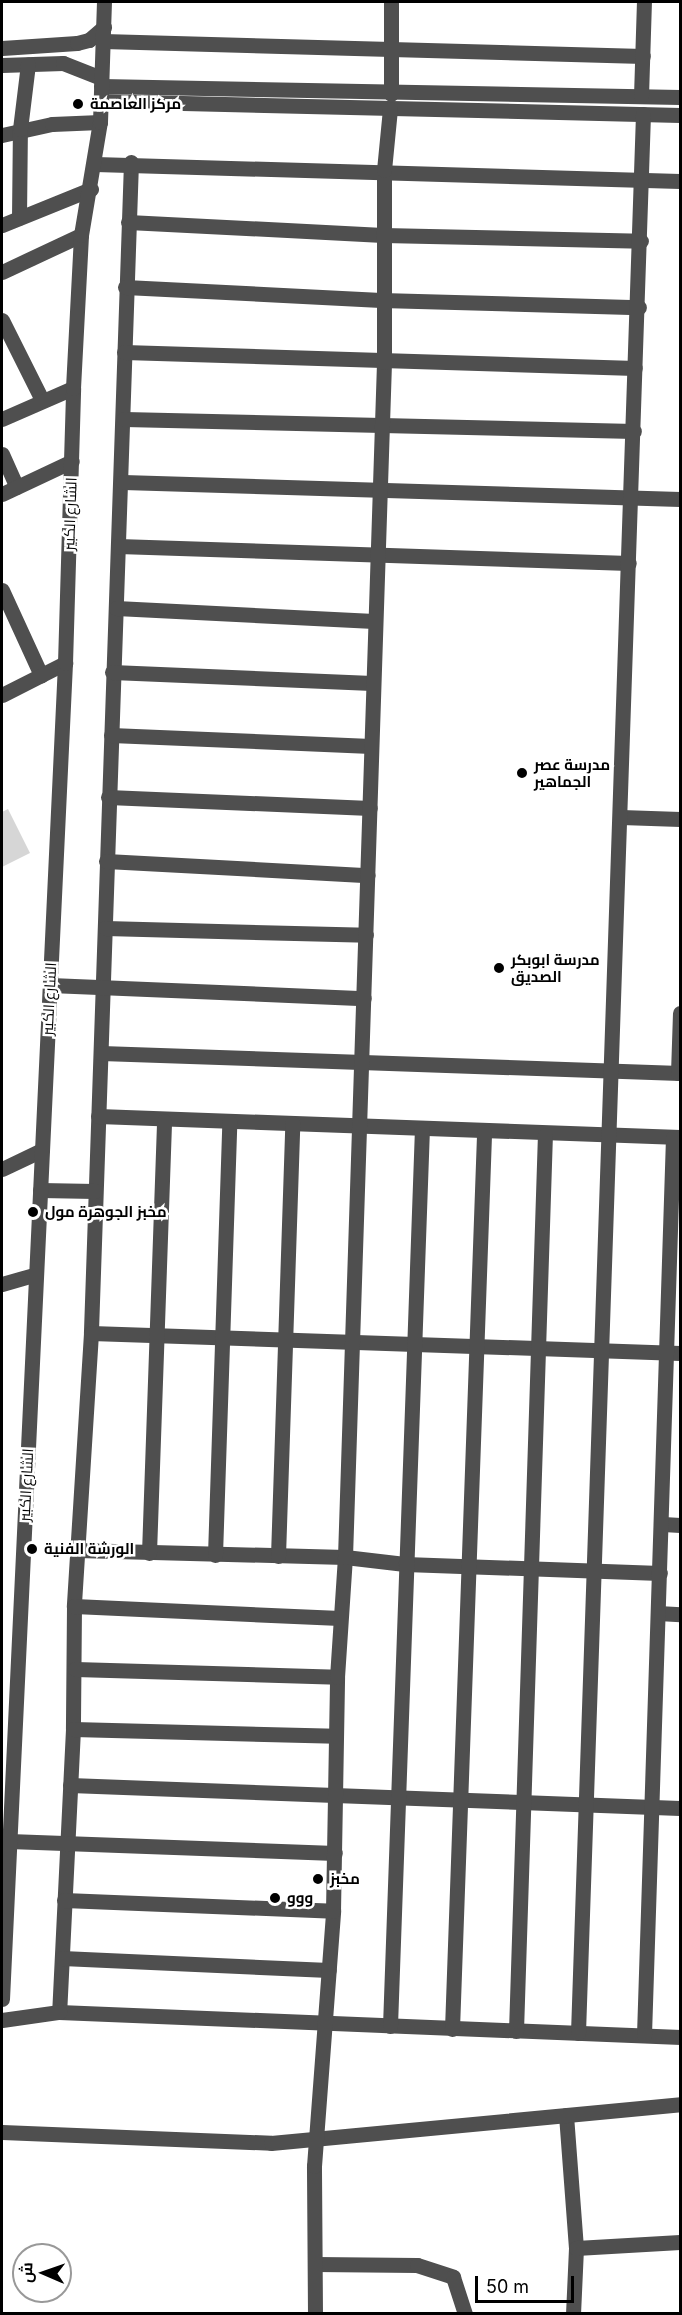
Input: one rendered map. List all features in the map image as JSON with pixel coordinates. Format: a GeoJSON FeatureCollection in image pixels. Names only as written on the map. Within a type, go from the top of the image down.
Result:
{"type":"FeatureCollection","features":[{"type":"Feature","properties":{"kind":"street","name":"الشارع الكبير"},"geometry":{"type":"LineString","coordinates":[[2,1999],[65,663],[73,388],[81,235],[95,164],[99,122],[104,2]]}},
{"type":"Feature","properties":{"kind":"street"},"geometry":{"type":"LineString","coordinates":[[315,2313],[317,2141],[327,2024],[333,1911],[337,1677],[345,1557],[349,1343],[357,1126],[362,1064],[372,683],[384,362],[381,300],[384,170],[390,101],[391,2]]}},
{"type":"Feature","properties":{"kind":"street"},"geometry":{"type":"LineString","coordinates":[[641,96],[644,2]]}},
{"type":"Feature","properties":{"kind":"street"},"geometry":{"type":"LineString","coordinates":[[2,48],[77,43],[104,34],[391,50],[643,56]]}},
{"type":"Feature","properties":{"kind":"street"},"geometry":{"type":"LineString","coordinates":[[2,65],[63,63],[100,88],[681,115]]}},
{"type":"Feature","properties":{"kind":"street"},"geometry":{"type":"LineString","coordinates":[[19,218],[20,129],[28,64]]}},
{"type":"Feature","properties":{"kind":"street"},"geometry":{"type":"LineString","coordinates":[[390,101],[681,97]]}},
{"type":"Feature","properties":{"kind":"street"},"geometry":{"type":"LineString","coordinates":[[578,2033],[635,368],[639,307],[643,114]]}},
{"type":"Feature","properties":{"kind":"street"},"geometry":{"type":"LineString","coordinates":[[2,135],[20,129],[99,122]]}},
{"type":"Feature","properties":{"kind":"street"},"geometry":{"type":"LineString","coordinates":[[59,2012],[73,1729],[74,1606],[91,1333],[112,672],[123,482],[125,287],[131,162]]}},
{"type":"Feature","properties":{"kind":"street"},"geometry":{"type":"LineString","coordinates":[[95,164],[131,162],[681,181]]}},
{"type":"Feature","properties":{"kind":"street"},"geometry":{"type":"LineString","coordinates":[[2,225],[91,189]]}},
{"type":"Feature","properties":{"kind":"street"},"geometry":{"type":"LineString","coordinates":[[128,222],[383,235],[641,241]]}},
{"type":"Feature","properties":{"kind":"street"},"geometry":{"type":"LineString","coordinates":[[2,272],[81,235]]}},
{"type":"Feature","properties":{"kind":"street"},"geometry":{"type":"LineString","coordinates":[[125,287],[381,300],[639,307]]}},
{"type":"Feature","properties":{"kind":"street"},"geometry":{"type":"LineString","coordinates":[[2,320],[42,400]]}},
{"type":"Feature","properties":{"kind":"street"},"geometry":{"type":"LineString","coordinates":[[124,352],[384,362],[635,368]]}},
{"type":"Feature","properties":{"kind":"street"},"geometry":{"type":"LineString","coordinates":[[2,418],[73,388]]}},
{"type":"Feature","properties":{"kind":"street"},"geometry":{"type":"LineString","coordinates":[[124,418],[634,430]]}},
{"type":"Feature","properties":{"kind":"street"},"geometry":{"type":"LineString","coordinates":[[2,454],[17,487]]}},
{"type":"Feature","properties":{"kind":"street"},"geometry":{"type":"LineString","coordinates":[[2,494],[72,461]]}},
{"type":"Feature","properties":{"kind":"street"},"geometry":{"type":"LineString","coordinates":[[123,482],[681,499]]}},
{"type":"Feature","properties":{"kind":"street"},"geometry":{"type":"LineString","coordinates":[[118,546],[629,563]]}},
{"type":"Feature","properties":{"kind":"street"},"geometry":{"type":"LineString","coordinates":[[2,590],[41,675]]}},
{"type":"Feature","properties":{"kind":"street"},"geometry":{"type":"LineString","coordinates":[[116,608],[374,621]]}},
{"type":"Feature","properties":{"kind":"street"},"geometry":{"type":"LineString","coordinates":[[2,695],[65,663]]}},
{"type":"Feature","properties":{"kind":"street"},"geometry":{"type":"LineString","coordinates":[[112,672],[372,683]]}},
{"type":"Feature","properties":{"kind":"street"},"geometry":{"type":"LineString","coordinates":[[111,735],[371,746]]}},
{"type":"Feature","properties":{"kind":"street"},"geometry":{"type":"LineString","coordinates":[[108,797],[370,808]]}},
{"type":"Feature","properties":{"kind":"street"},"geometry":{"type":"LineString","coordinates":[[621,817],[681,819]]}},
{"type":"Feature","properties":{"kind":"street"},"geometry":{"type":"LineString","coordinates":[[106,861],[368,875]]}},
{"type":"Feature","properties":{"kind":"street"},"geometry":{"type":"LineString","coordinates":[[105,928],[366,935]]}},
{"type":"Feature","properties":{"kind":"street"},"geometry":{"type":"LineString","coordinates":[[50,985],[364,998]]}},
{"type":"Feature","properties":{"kind":"street"},"geometry":{"type":"LineString","coordinates":[[101,1053],[612,1073],[679,1073],[681,1013]]}},
{"type":"Feature","properties":{"kind":"street"},"geometry":{"type":"LineString","coordinates":[[98,1116],[164,1121],[292,1123],[484,1133],[677,1137],[674,1353],[658,1613],[645,2035]]}},
{"type":"Feature","properties":{"kind":"street"},"geometry":{"type":"LineString","coordinates":[[149,1553],[164,1121]]}},
{"type":"Feature","properties":{"kind":"street"},"geometry":{"type":"LineString","coordinates":[[215,1555],[220,1338],[229,1122]]}},
{"type":"Feature","properties":{"kind":"street"},"geometry":{"type":"LineString","coordinates":[[278,1556],[292,1123]]}},
{"type":"Feature","properties":{"kind":"street"},"geometry":{"type":"LineString","coordinates":[[390,2026],[422,1129]]}},
{"type":"Feature","properties":{"kind":"street"},"geometry":{"type":"LineString","coordinates":[[452,2029],[461,1798],[473,1347],[484,1133]]}},
{"type":"Feature","properties":{"kind":"street"},"geometry":{"type":"LineString","coordinates":[[516,2031],[531,1567],[535,1346],[545,1135]]}},
{"type":"Feature","properties":{"kind":"street"},"geometry":{"type":"LineString","coordinates":[[2,1169],[42,1150]]}},
{"type":"Feature","properties":{"kind":"street"},"geometry":{"type":"LineString","coordinates":[[40,1190],[95,1191]]}},
{"type":"Feature","properties":{"kind":"street"},"geometry":{"type":"LineString","coordinates":[[2,1284],[36,1274]]}},
{"type":"Feature","properties":{"kind":"street"},"geometry":{"type":"LineString","coordinates":[[91,1333],[473,1347],[602,1348],[674,1353]]}},
{"type":"Feature","properties":{"kind":"street"},"geometry":{"type":"LineString","coordinates":[[663,1524],[681,1525]]}},
{"type":"Feature","properties":{"kind":"street"},"geometry":{"type":"LineString","coordinates":[[77,1550],[345,1557],[405,1564],[660,1573]]}},
{"type":"Feature","properties":{"kind":"street"},"geometry":{"type":"LineString","coordinates":[[74,1606],[340,1618]]}},
{"type":"Feature","properties":{"kind":"street"},"geometry":{"type":"LineString","coordinates":[[658,1613],[681,1614]]}},
{"type":"Feature","properties":{"kind":"street"},"geometry":{"type":"LineString","coordinates":[[75,1669],[337,1677]]}},
{"type":"Feature","properties":{"kind":"street"},"geometry":{"type":"LineString","coordinates":[[73,1729],[335,1736]]}},
{"type":"Feature","properties":{"kind":"street"},"geometry":{"type":"LineString","coordinates":[[70,1785],[336,1797],[524,1800],[681,1809]]}},
{"type":"Feature","properties":{"kind":"street"},"geometry":{"type":"LineString","coordinates":[[9,1841],[334,1853]]}},
{"type":"Feature","properties":{"kind":"street"},"geometry":{"type":"LineString","coordinates":[[64,1900],[333,1911]]}},
{"type":"Feature","properties":{"kind":"street"},"geometry":{"type":"LineString","coordinates":[[62,1958],[329,1970]]}},
{"type":"Feature","properties":{"kind":"street"},"geometry":{"type":"LineString","coordinates":[[2,2020],[59,2012],[681,2037]]}},
{"type":"Feature","properties":{"kind":"street"},"geometry":{"type":"LineString","coordinates":[[2,2132],[212,2142],[317,2141],[681,2104]]}},
{"type":"Feature","properties":{"kind":"street"},"geometry":{"type":"LineString","coordinates":[[566,2115],[576,2248],[573,2313]]}},
{"type":"Feature","properties":{"kind":"street"},"geometry":{"type":"LineString","coordinates":[[576,2248],[681,2242]]}},
{"type":"Feature","properties":{"kind":"street"},"geometry":{"type":"LineString","coordinates":[[315,2264],[417,2265],[453,2277],[465,2313]]}},
{"type":"Feature","properties":{"kind":"shaded area"},"geometry":{"type":"Polygon","coordinates":[[[8,809],[30,853],[2,867],[2,812],[8,809]]]}},
{"type":"Feature","properties":{"kind":"place","name":"مركز العاصمة"},"geometry":{"type":"Point","coordinates":[78,104]}},
{"type":"Feature","properties":{"kind":"place","name":"مدرسة عصر الجماهير"},"geometry":{"type":"Point","coordinates":[522,773]}},
{"type":"Feature","properties":{"kind":"place","name":"مدرسة ابوبكر الصديق"},"geometry":{"type":"Point","coordinates":[499,968]}},
{"type":"Feature","properties":{"kind":"place","name":"مخبز الجوهرة مول"},"geometry":{"type":"Point","coordinates":[33,1212]}},
{"type":"Feature","properties":{"kind":"place","name":"الورشة الفنية"},"geometry":{"type":"Point","coordinates":[32,1549]}},
{"type":"Feature","properties":{"kind":"place","name":"مخبز"},"geometry":{"type":"Point","coordinates":[318,1879]}},
{"type":"Feature","properties":{"kind":"place","name":"ووو"},"geometry":{"type":"Point","coordinates":[275,1898]}}]}
